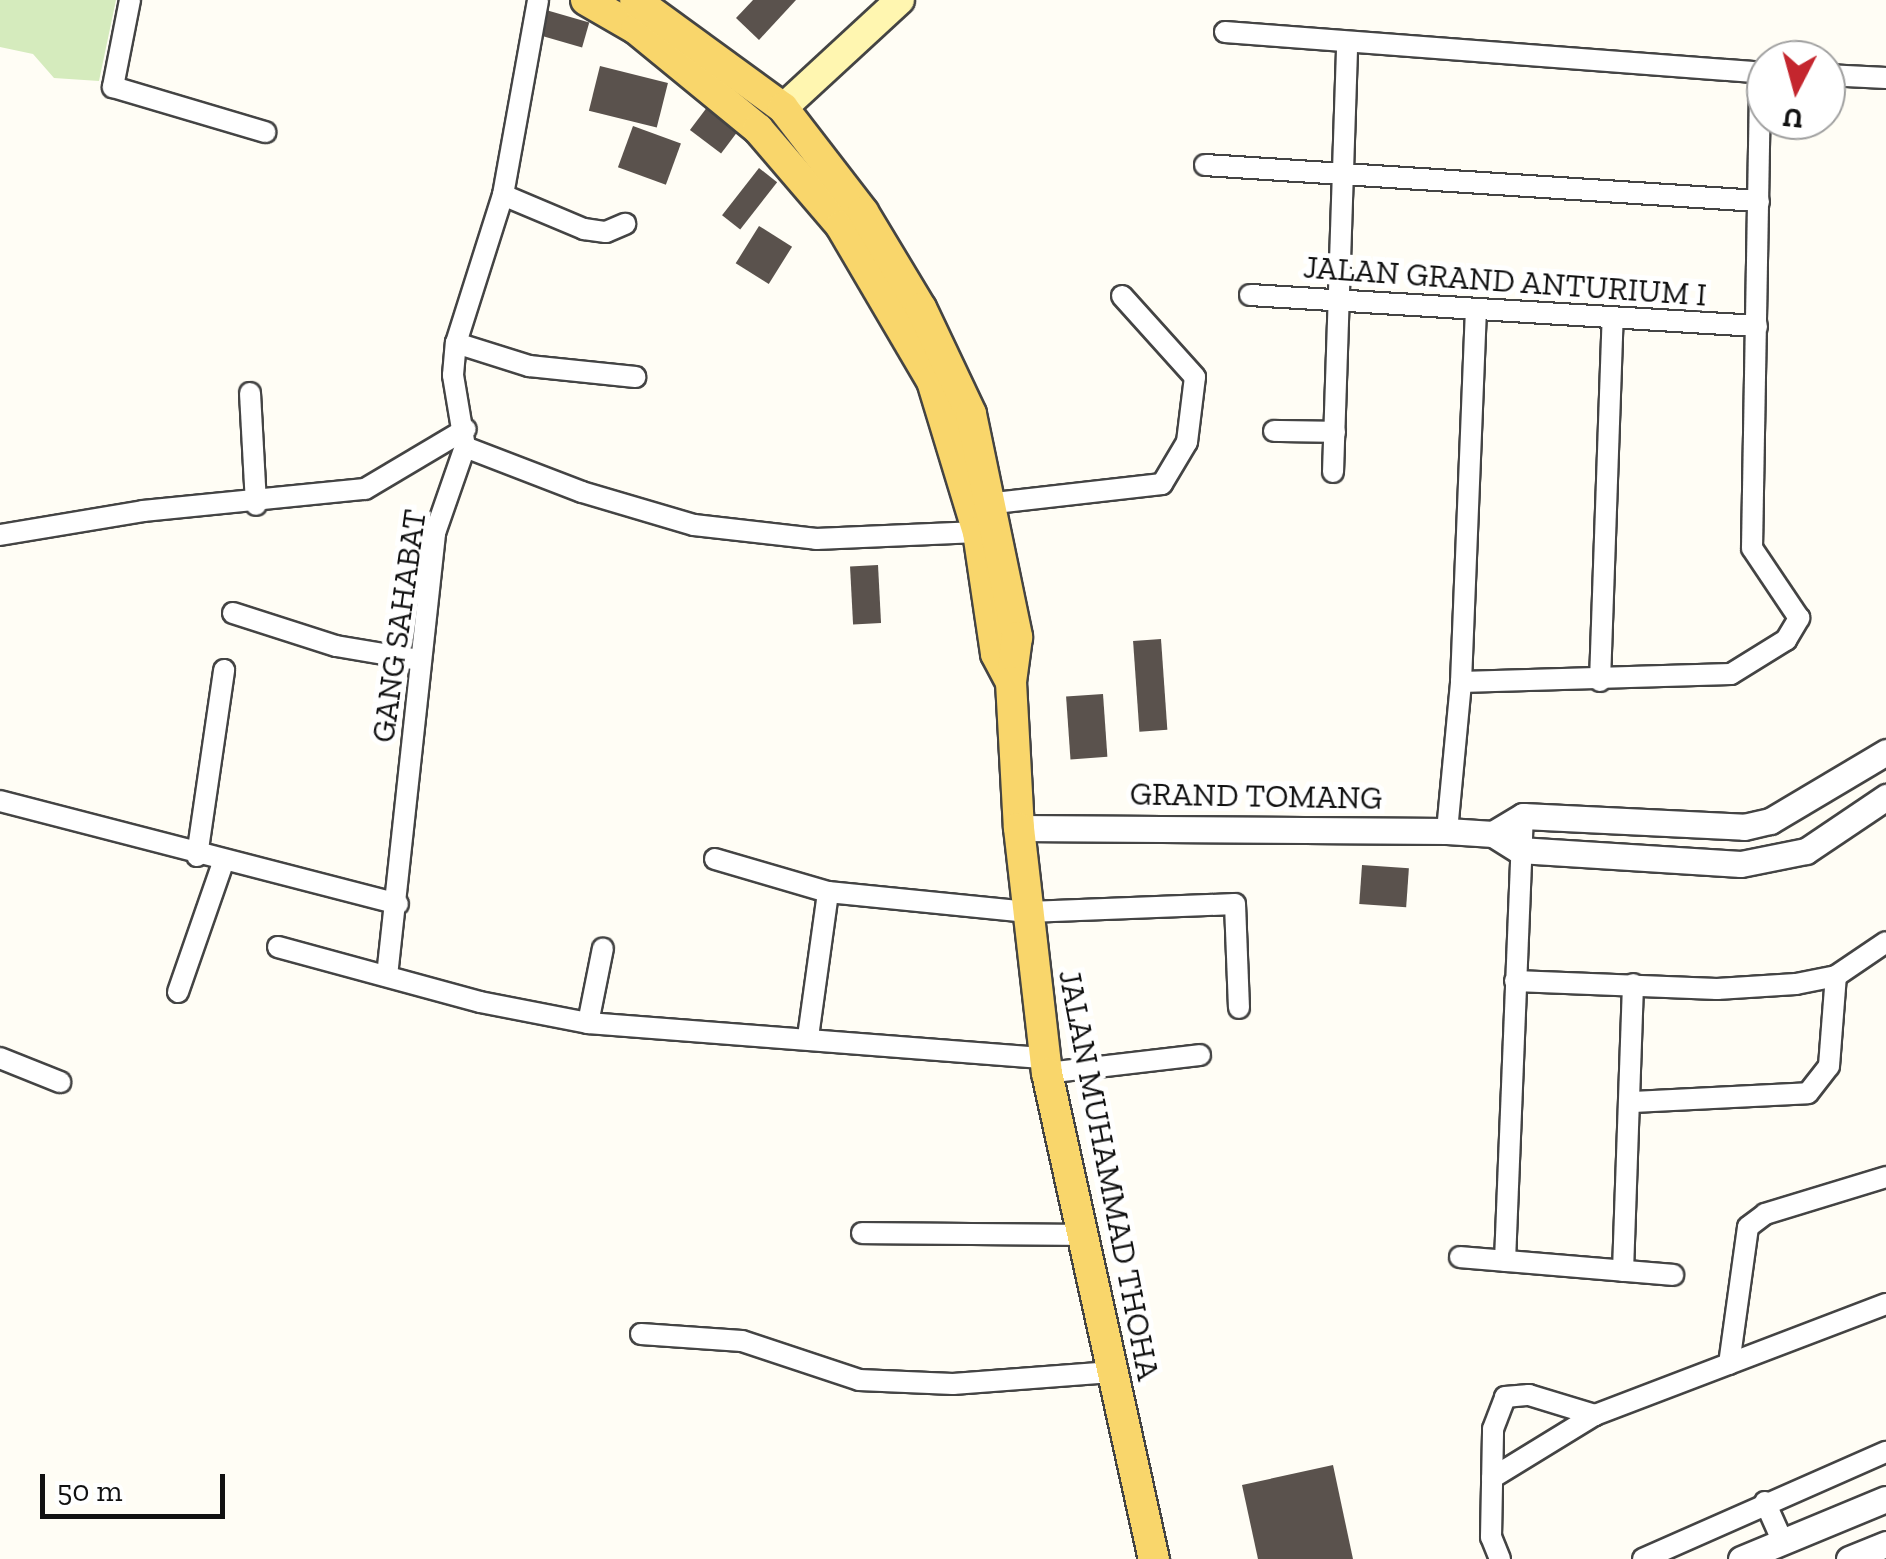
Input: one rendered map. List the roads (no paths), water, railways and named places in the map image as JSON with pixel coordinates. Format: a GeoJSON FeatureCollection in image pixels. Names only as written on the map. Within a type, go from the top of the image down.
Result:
{"type":"FeatureCollection","features":[{"type":"Feature","properties":{"kind":"main road","name":"JALAN MUHAMMAD THOHA"},"geometry":{"type":"LineString","coordinates":[[586,0],[640,12],[783,108],[852,219],[932,381],[978,532],[996,654],[1011,682]]}},
{"type":"Feature","properties":{"kind":"main road"},"geometry":{"type":"LineString","coordinates":[[783,108],[900,0]]}},
{"type":"Feature","properties":{"kind":"main road","name":"JALAN MUHAMMAD THOHA"},"geometry":{"type":"LineString","coordinates":[[640,12],[852,219],[921,308],[971,414],[994,503],[1017,637],[1011,682],[1019,828],[1046,1066],[1154,1559]]}},
{"type":"Feature","properties":{"kind":"street"},"geometry":{"type":"LineString","coordinates":[[130,0],[113,86],[266,132]]}},
{"type":"Feature","properties":{"kind":"street"},"geometry":{"type":"LineString","coordinates":[[466,438],[453,375],[456,343],[503,195],[538,0]]}},
{"type":"Feature","properties":{"kind":"street"},"geometry":{"type":"LineString","coordinates":[[1225,32],[1746,71]]}},
{"type":"Feature","properties":{"kind":"street"},"geometry":{"type":"LineString","coordinates":[[1333,472],[1348,42]]}},
{"type":"Feature","properties":{"kind":"street"},"geometry":{"type":"LineString","coordinates":[[1846,76],[1886,78]]}},
{"type":"Feature","properties":{"kind":"street"},"geometry":{"type":"LineString","coordinates":[[1461,682],[1600,681],[1731,674],[1786,640],[1799,618],[1752,548],[1761,140]]}},
{"type":"Feature","properties":{"kind":"street"},"geometry":{"type":"LineString","coordinates":[[1205,166],[1759,201]]}},
{"type":"Feature","properties":{"kind":"street"},"geometry":{"type":"LineString","coordinates":[[503,195],[584,229],[606,232],[626,224]]}},
{"type":"Feature","properties":{"kind":"street","name":"JALAN GRAND ANTURIUM I"},"geometry":{"type":"LineString","coordinates":[[1250,295],[1757,326]]}},
{"type":"Feature","properties":{"kind":"street"},"geometry":{"type":"LineString","coordinates":[[994,503],[1162,484],[1187,442],[1195,377],[1122,296]]}},
{"type":"Feature","properties":{"kind":"street"},"geometry":{"type":"LineString","coordinates":[[1446,831],[1461,682],[1476,308]]}},
{"type":"Feature","properties":{"kind":"street"},"geometry":{"type":"LineString","coordinates":[[1600,681],[1613,318]]}},
{"type":"Feature","properties":{"kind":"street"},"geometry":{"type":"LineString","coordinates":[[456,343],[529,366],[635,377]]}},
{"type":"Feature","properties":{"kind":"street"},"geometry":{"type":"LineString","coordinates":[[250,393],[256,504]]}},
{"type":"Feature","properties":{"kind":"street"},"geometry":{"type":"LineString","coordinates":[[1274,431],[1334,432]]}},
{"type":"Feature","properties":{"kind":"street"},"geometry":{"type":"LineString","coordinates":[[466,438],[582,492],[694,524],[816,539],[978,532]]}},
{"type":"Feature","properties":{"kind":"street"},"geometry":{"type":"LineString","coordinates":[[0,536],[143,511],[256,504],[364,489],[466,438]]}},
{"type":"Feature","properties":{"kind":"street","name":"GANG SAHABAT"},"geometry":{"type":"LineString","coordinates":[[387,976],[398,904],[435,533],[466,438]]}},
{"type":"Feature","properties":{"kind":"street"},"geometry":{"type":"LineString","coordinates":[[233,614],[336,646],[420,660]]}},
{"type":"Feature","properties":{"kind":"street"},"geometry":{"type":"LineString","coordinates":[[197,856],[224,670]]}},
{"type":"Feature","properties":{"kind":"street"},"geometry":{"type":"LineString","coordinates":[[1493,834],[1523,816],[1744,826],[1770,822],[1886,752]]}},
{"type":"Feature","properties":{"kind":"street","name":"GRAND TOMANG"},"geometry":{"type":"LineString","coordinates":[[1019,828],[1446,831],[1493,834],[1519,850],[1741,864],[1780,860],[1806,851],[1886,797]]}},
{"type":"Feature","properties":{"kind":"street"},"geometry":{"type":"LineString","coordinates":[[0,801],[223,863],[398,904]]}},
{"type":"Feature","properties":{"kind":"street"},"geometry":{"type":"LineString","coordinates":[[1505,1261],[1523,816]]}},
{"type":"Feature","properties":{"kind":"street"},"geometry":{"type":"LineString","coordinates":[[715,859],[828,892],[1028,912],[1235,904],[1239,1008]]}},
{"type":"Feature","properties":{"kind":"street"},"geometry":{"type":"LineString","coordinates":[[178,992],[223,863]]}},
{"type":"Feature","properties":{"kind":"street"},"geometry":{"type":"LineString","coordinates":[[808,1037],[828,892]]}},
{"type":"Feature","properties":{"kind":"street"},"geometry":{"type":"LineString","coordinates":[[1515,981],[1718,989],[1836,976],[1886,942]]}},
{"type":"Feature","properties":{"kind":"street"},"geometry":{"type":"LineString","coordinates":[[278,947],[588,1023],[808,1037],[1046,1066],[1200,1055]]}},
{"type":"Feature","properties":{"kind":"street"},"geometry":{"type":"LineString","coordinates":[[588,1023],[603,948]]}},
{"type":"Feature","properties":{"kind":"street"},"geometry":{"type":"LineString","coordinates":[[1633,1102],[1808,1093],[1828,1066],[1836,976]]}},
{"type":"Feature","properties":{"kind":"street"},"geometry":{"type":"LineString","coordinates":[[1623,1271],[1633,1102],[1632,984]]}},
{"type":"Feature","properties":{"kind":"street"},"geometry":{"type":"LineString","coordinates":[[0,1058],[60,1082]]}},
{"type":"Feature","properties":{"kind":"street"},"geometry":{"type":"LineString","coordinates":[[1728,1364],[1748,1227],[1764,1214],[1886,1177]]}},
{"type":"Feature","properties":{"kind":"street"},"geometry":{"type":"LineString","coordinates":[[862,1233],[1081,1235]]}},
{"type":"Feature","properties":{"kind":"street"},"geometry":{"type":"LineString","coordinates":[[1460,1257],[1673,1275]]}},
{"type":"Feature","properties":{"kind":"street"},"geometry":{"type":"LineString","coordinates":[[1492,1478],[1595,1414],[1886,1304]]}},
{"type":"Feature","properties":{"kind":"street"},"geometry":{"type":"LineString","coordinates":[[641,1334],[742,1342],[859,1380],[953,1384],[1112,1372]]}},
{"type":"Feature","properties":{"kind":"street"},"geometry":{"type":"LineString","coordinates":[[1500,1559],[1491,1537],[1492,1478],[1494,1415],[1505,1397],[1530,1395],[1595,1414]]}},
{"type":"Feature","properties":{"kind":"street"},"geometry":{"type":"LineString","coordinates":[[1643,1559],[1765,1502],[1886,1452]]}},
{"type":"Feature","properties":{"kind":"street"},"geometry":{"type":"LineString","coordinates":[[1741,1559],[1886,1500]]}},
{"type":"Feature","properties":{"kind":"street"},"geometry":{"type":"LineString","coordinates":[[1765,1502],[1782,1540]]}},
{"type":"Feature","properties":{"kind":"street"},"geometry":{"type":"LineString","coordinates":[[1848,1559],[1886,1544]]}}]}
